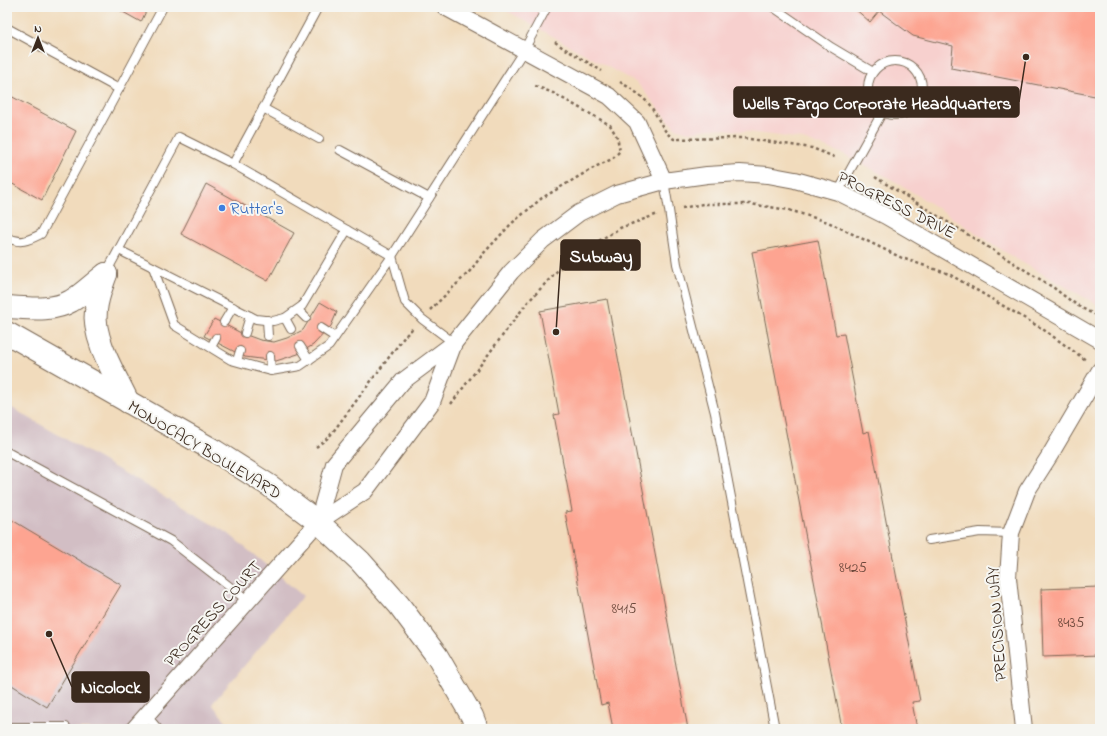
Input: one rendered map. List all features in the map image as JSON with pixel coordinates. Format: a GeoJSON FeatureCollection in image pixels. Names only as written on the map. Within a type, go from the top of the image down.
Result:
{"type":"FeatureCollection","features":[{"type":"Feature","properties":{"kind":"main road"},"geometry":{"type":"LineString","coordinates":[[7,307],[35,309],[56,308],[71,301],[106,274]]}},
{"type":"Feature","properties":{"kind":"main road"},"geometry":{"type":"LineString","coordinates":[[106,274],[96,310],[96,329],[99,341],[128,402]]}},
{"type":"Feature","properties":{"kind":"main road","name":"MONOCACY BOULEVARD"},"geometry":{"type":"LineString","coordinates":[[7,333],[215,451],[270,486],[318,522],[360,561],[399,605],[437,656],[472,716],[477,729]]}},
{"type":"Feature","properties":{"kind":"street"},"geometry":{"type":"LineString","coordinates":[[445,7],[609,96],[637,122],[664,181]]}},
{"type":"Feature","properties":{"kind":"street","name":"PROGRESS DRIVE"},"geometry":{"type":"LineString","coordinates":[[318,522],[334,464],[403,381],[454,343],[512,272],[543,240],[579,213],[617,194],[664,181],[707,175],[740,173],[768,175],[795,180],[838,192],[886,216],[1100,340]]}},
{"type":"Feature","properties":{"kind":"street","name":"PROGRESS DRIVE"},"geometry":{"type":"LineString","coordinates":[[318,522],[366,490],[432,402],[454,343]]}},
{"type":"Feature","properties":{"kind":"street","name":"PRECISION WAY"},"geometry":{"type":"LineString","coordinates":[[1024,729],[1008,578],[1011,533],[1027,491],[1050,455],[1094,366]]}},
{"type":"Feature","properties":{"kind":"street","name":"PROGRESS COURT"},"geometry":{"type":"LineString","coordinates":[[134,729],[318,522]]}},
{"type":"Feature","properties":{"kind":"lane"},"geometry":{"type":"LineString","coordinates":[[7,237],[13,240],[27,241],[41,234],[163,7]]}},
{"type":"Feature","properties":{"kind":"lane"},"geometry":{"type":"LineString","coordinates":[[233,164],[318,7]]}},
{"type":"Feature","properties":{"kind":"lane"},"geometry":{"type":"LineString","coordinates":[[153,267],[174,325],[231,360],[271,370],[300,366],[329,346],[392,256],[524,50],[547,7]]}},
{"type":"Feature","properties":{"kind":"lane"},"geometry":{"type":"LineString","coordinates":[[773,7],[831,47],[874,72]]}},
{"type":"Feature","properties":{"kind":"lane"},"geometry":{"type":"LineString","coordinates":[[7,28],[119,89]]}},
{"type":"Feature","properties":{"kind":"lane"},"geometry":{"type":"LineString","coordinates":[[899,61],[908,64],[916,71],[921,79],[922,89],[917,104],[902,114],[883,112],[873,102],[868,90],[870,80],[874,72],[881,65],[890,62],[899,61]]}},
{"type":"Feature","properties":{"kind":"lane"},"geometry":{"type":"LineString","coordinates":[[263,108],[319,139]]}},
{"type":"Feature","properties":{"kind":"lane"},"geometry":{"type":"LineString","coordinates":[[838,192],[883,112]]}},
{"type":"Feature","properties":{"kind":"lane"},"geometry":{"type":"LineString","coordinates":[[106,274],[179,137],[233,164],[392,256],[405,302],[422,319],[454,343]]}},
{"type":"Feature","properties":{"kind":"lane"},"geometry":{"type":"LineString","coordinates":[[340,150],[429,198]]}},
{"type":"Feature","properties":{"kind":"lane"},"geometry":{"type":"LineString","coordinates":[[664,181],[677,264],[715,413],[775,729]]}},
{"type":"Feature","properties":{"kind":"lane"},"geometry":{"type":"LineString","coordinates":[[119,250],[256,319],[272,321],[285,318],[302,306],[347,230]]}},
{"type":"Feature","properties":{"kind":"lane"},"geometry":{"type":"LineString","coordinates":[[224,322],[233,307]]}},
{"type":"Feature","properties":{"kind":"lane"},"geometry":{"type":"LineString","coordinates":[[298,310],[306,318]]}},
{"type":"Feature","properties":{"kind":"lane"},"geometry":{"type":"LineString","coordinates":[[245,333],[250,316]]}},
{"type":"Feature","properties":{"kind":"lane"},"geometry":{"type":"LineString","coordinates":[[285,318],[291,329]]}},
{"type":"Feature","properties":{"kind":"lane"},"geometry":{"type":"LineString","coordinates":[[267,320],[268,336]]}},
{"type":"Feature","properties":{"kind":"lane"},"geometry":{"type":"LineString","coordinates":[[321,328],[335,337]]}},
{"type":"Feature","properties":{"kind":"lane"},"geometry":{"type":"LineString","coordinates":[[211,347],[216,338]]}},
{"type":"Feature","properties":{"kind":"lane"},"geometry":{"type":"LineString","coordinates":[[300,346],[308,360]]}},
{"type":"Feature","properties":{"kind":"lane"},"geometry":{"type":"LineString","coordinates":[[237,361],[240,351]]}},
{"type":"Feature","properties":{"kind":"lane"},"geometry":{"type":"LineString","coordinates":[[270,356],[271,370]]}},
{"type":"Feature","properties":{"kind":"lane"},"geometry":{"type":"LineString","coordinates":[[7,452],[171,541],[248,601]]}},
{"type":"Feature","properties":{"kind":"lane"},"geometry":{"type":"LineString","coordinates":[[929,540],[980,532],[1011,533]]}},
{"type":"Feature","properties":{"kind":"lane"},"geometry":{"type":"LineString","coordinates":[[146,715],[158,729]]}},
{"type":"Feature","properties":{"kind":"lane"},"geometry":{"type":"LineString","coordinates":[[7,727],[66,728]]}},
{"type":"Feature","properties":{"kind":"path"},"geometry":{"type":"LineString","coordinates":[[555,42],[608,74]]}},
{"type":"Feature","properties":{"kind":"path"},"geometry":{"type":"LineString","coordinates":[[614,78],[634,90],[648,103],[667,134],[674,139],[750,138],[812,148],[837,158]]}},
{"type":"Feature","properties":{"kind":"path"},"geometry":{"type":"LineString","coordinates":[[316,447],[329,437],[405,336],[470,271],[510,224],[542,198],[595,167],[612,159],[620,151],[617,137],[610,125],[553,93],[533,85]]}},
{"type":"Feature","properties":{"kind":"path"},"geometry":{"type":"LineString","coordinates":[[875,177],[1054,288],[1076,304],[1093,314],[1100,316]]}},
{"type":"Feature","properties":{"kind":"path"},"geometry":{"type":"LineString","coordinates":[[450,404],[527,303],[560,268],[620,228],[669,210],[702,204],[750,204],[789,210],[828,222],[902,258],[949,274],[1041,328],[1094,366]]}},
{"type":"Feature","properties":{"kind":"shaded area"},"geometry":{"type":"Polygon","coordinates":[[[500,7],[1100,7],[1100,306],[1016,259],[900,184],[844,154],[803,139],[718,128],[689,132],[675,128],[637,83],[500,7]]]}},
{"type":"Feature","properties":{"kind":"shaded area"},"geometry":{"type":"Polygon","coordinates":[[[7,405],[229,534],[303,596],[212,704],[232,729],[7,729],[7,405]]]}},
{"type":"Feature","properties":{"kind":"building"},"geometry":{"type":"Polygon","coordinates":[[[114,7],[148,7],[141,22],[114,7]]]}},
{"type":"Feature","properties":{"kind":"building"},"geometry":{"type":"Polygon","coordinates":[[[853,7],[1100,7],[1100,97],[951,68],[953,46],[913,36],[879,11],[870,22],[853,7]]]}},
{"type":"Feature","properties":{"kind":"building"},"geometry":{"type":"Polygon","coordinates":[[[7,94],[76,131],[42,200],[7,181],[7,94]]]}},
{"type":"Feature","properties":{"kind":"building","name":"Rutter's"},"geometry":{"type":"Polygon","coordinates":[[[206,184],[294,233],[268,281],[181,234],[206,184]]]}},
{"type":"Feature","properties":{"kind":"building"},"geometry":{"type":"Polygon","coordinates":[[[818,240],[836,335],[844,334],[863,433],[869,431],[920,701],[912,702],[917,729],[842,729],[752,252],[818,240]]]}},
{"type":"Feature","properties":{"kind":"building"},"geometry":{"type":"Polygon","coordinates":[[[607,299],[688,729],[613,729],[608,703],[601,705],[565,512],[572,511],[554,415],[559,414],[540,311],[607,299]]]}},
{"type":"Feature","properties":{"kind":"building"},"geometry":{"type":"Polygon","coordinates":[[[320,302],[337,312],[331,326],[313,345],[298,354],[276,361],[245,357],[204,336],[214,319],[241,333],[260,340],[274,342],[287,338],[303,330],[320,302]]]}},
{"type":"Feature","properties":{"kind":"building"},"geometry":{"type":"Polygon","coordinates":[[[7,517],[121,585],[47,707],[7,682],[7,517]]]}},
{"type":"Feature","properties":{"kind":"building"},"geometry":{"type":"Polygon","coordinates":[[[1100,587],[1100,655],[1043,657],[1041,589],[1100,587]]]}},
{"type":"Feature","properties":{"kind":"place","name":"Wells Fargo Corporate Headquarters"},"geometry":{"type":"Point","coordinates":[1026,57]}},
{"type":"Feature","properties":{"kind":"place","name":"Rutter's"},"geometry":{"type":"Point","coordinates":[222,208]}},
{"type":"Feature","properties":{"kind":"place","name":"Subway"},"geometry":{"type":"Point","coordinates":[556,332]}},
{"type":"Feature","properties":{"kind":"place","name":"Nicolock"},"geometry":{"type":"Point","coordinates":[49,634]}}]}
